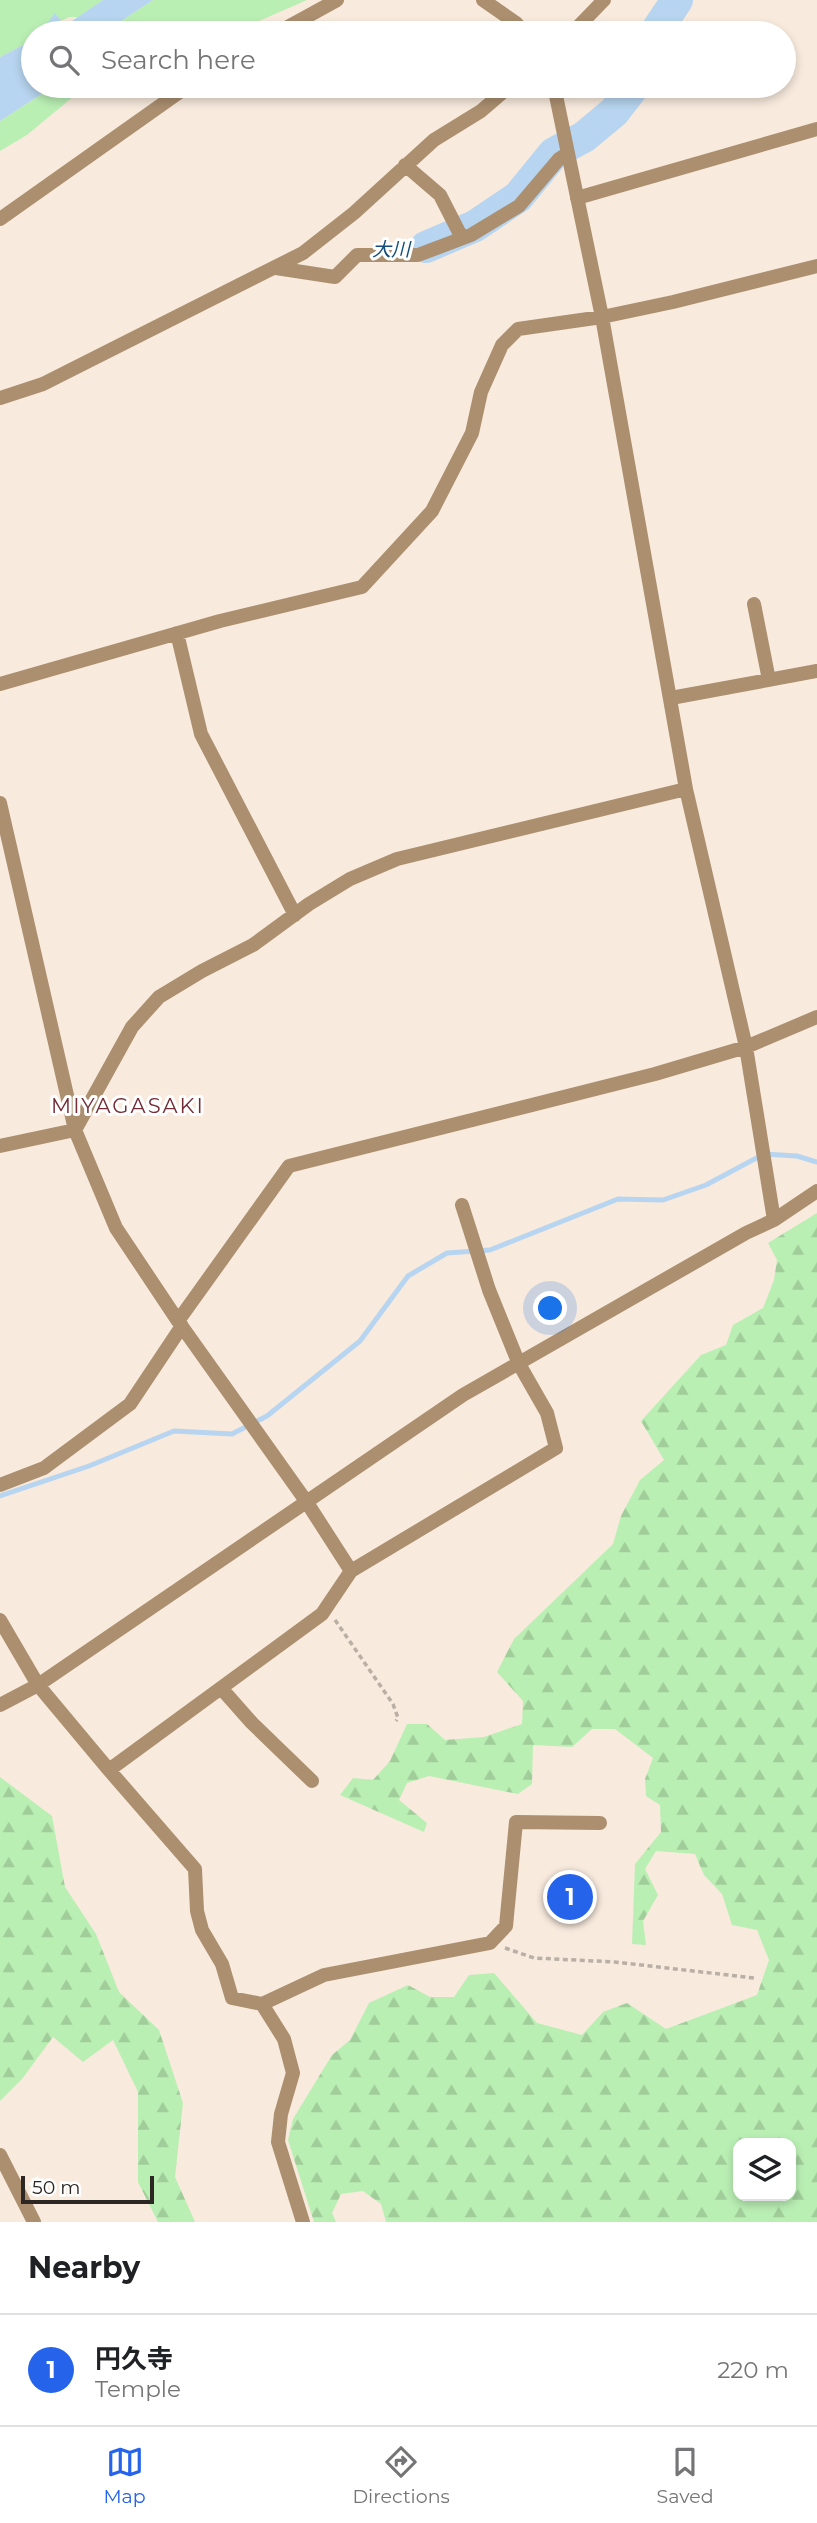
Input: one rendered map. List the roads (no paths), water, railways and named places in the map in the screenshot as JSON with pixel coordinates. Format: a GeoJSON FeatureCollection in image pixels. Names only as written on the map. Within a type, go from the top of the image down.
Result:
{"type":"FeatureCollection","features":[{"type":"Feature","properties":{"kind":"street"},"geometry":{"type":"LineString","coordinates":[[299,21],[337,0]]}},
{"type":"Feature","properties":{"kind":"street"},"geometry":{"type":"LineString","coordinates":[[483,0],[500,4],[514,21]]}},
{"type":"Feature","properties":{"kind":"street"},"geometry":{"type":"LineString","coordinates":[[584,21],[604,0]]}},
{"type":"Feature","properties":{"kind":"street"},"geometry":{"type":"LineString","coordinates":[[0,219],[171,98]]}},
{"type":"Feature","properties":{"kind":"street"},"geometry":{"type":"LineString","coordinates":[[0,398],[43,384],[303,253],[354,213],[434,140],[481,111],[496,98]]}},
{"type":"Feature","properties":{"kind":"street"},"geometry":{"type":"LineString","coordinates":[[557,98],[603,317],[686,789],[746,1047],[774,1220]]}},
{"type":"Feature","properties":{"kind":"street"},"geometry":{"type":"LineString","coordinates":[[577,198],[817,129]]}},
{"type":"Feature","properties":{"kind":"street"},"geometry":{"type":"LineString","coordinates":[[276,268],[335,277],[356,256],[418,255],[462,238],[519,206],[559,159],[568,153]]}},
{"type":"Feature","properties":{"kind":"street"},"geometry":{"type":"LineString","coordinates":[[405,165],[440,195],[462,238]]}},
{"type":"Feature","properties":{"kind":"street"},"geometry":{"type":"LineString","coordinates":[[0,684],[177,633],[362,587],[432,511],[472,433],[481,392],[502,345],[518,330],[603,317],[817,267]]}},
{"type":"Feature","properties":{"kind":"street"},"geometry":{"type":"LineString","coordinates":[[754,604],[769,680]]}},
{"type":"Feature","properties":{"kind":"street"},"geometry":{"type":"LineString","coordinates":[[177,633],[201,734],[295,915]]}},
{"type":"Feature","properties":{"kind":"street"},"geometry":{"type":"LineString","coordinates":[[671,698],[817,671]]}},
{"type":"Feature","properties":{"kind":"street"},"geometry":{"type":"LineString","coordinates":[[0,1146],[75,1130],[132,1027],[159,998],[202,971],[253,945],[350,879],[397,859],[686,789]]}},
{"type":"Feature","properties":{"kind":"street"},"geometry":{"type":"LineString","coordinates":[[0,803],[75,1130],[116,1228],[306,1501],[351,1571]]}},
{"type":"Feature","properties":{"kind":"street"},"geometry":{"type":"LineString","coordinates":[[0,1485],[44,1468],[130,1404],[180,1323],[289,1166],[655,1074],[746,1047],[817,1017]]}},
{"type":"Feature","properties":{"kind":"street"},"geometry":{"type":"LineString","coordinates":[[0,1705],[38,1685],[463,1395],[746,1233],[774,1220],[817,1191]]}},
{"type":"Feature","properties":{"kind":"street"},"geometry":{"type":"LineString","coordinates":[[109,1770],[322,1614],[351,1571],[556,1448],[547,1413],[519,1364],[489,1290],[462,1205]]}},
{"type":"Feature","properties":{"kind":"street"},"geometry":{"type":"LineString","coordinates":[[0,1620],[38,1685],[195,1869],[202,1930],[222,1964],[232,1998],[262,2004],[324,1975],[490,1943],[506,1926],[516,1822],[600,1823]]}},
{"type":"Feature","properties":{"kind":"street"},"geometry":{"type":"LineString","coordinates":[[221,1688],[252,1723],[312,1781]]}},
{"type":"Feature","properties":{"kind":"street"},"geometry":{"type":"LineString","coordinates":[[262,2004],[284,2039],[293,2073],[281,2114],[278,2142],[303,2222]]}},
{"type":"Feature","properties":{"kind":"street"},"geometry":{"type":"LineString","coordinates":[[0,2155],[34,2222]]}},
{"type":"Feature","properties":{"kind":"water"},"geometry":{"type":"Polygon","coordinates":[[[103,0],[153,0],[121,21],[72,21],[103,0]]]}},
{"type":"Feature","properties":{"kind":"water"},"geometry":{"type":"Polygon","coordinates":[[[55,13],[61,21],[49,21],[55,13]]]}},
{"type":"Feature","properties":{"kind":"water"},"geometry":{"type":"Polygon","coordinates":[[[21,46],[21,98],[35,98],[0,121],[0,57],[21,46]]]}},
{"type":"Feature","properties":{"kind":"waterway","name":"大川"},"geometry":{"type":"LineString","coordinates":[[663,21],[677,0]]}},
{"type":"Feature","properties":{"kind":"waterway","name":"大川"},"geometry":{"type":"LineString","coordinates":[[426,247],[475,226],[518,197],[554,153],[584,137],[614,112],[625,98]]}},
{"type":"Feature","properties":{"kind":"waterway"},"geometry":{"type":"LineString","coordinates":[[0,1496],[89,1466],[174,1431],[232,1434],[267,1416],[360,1341],[408,1276],[447,1253],[490,1250],[618,1199],[663,1200],[706,1185],[764,1154],[797,1156],[817,1162]]}},
{"type":"Feature","properties":{"kind":"place","name":"円久寺"},"geometry":{"type":"Point","coordinates":[570,1897]}},
{"type":"Feature","properties":{"kind":"district","name":"MIYAGASAKI"},"geometry":{"type":"Point","coordinates":[128,1106]}}]}
